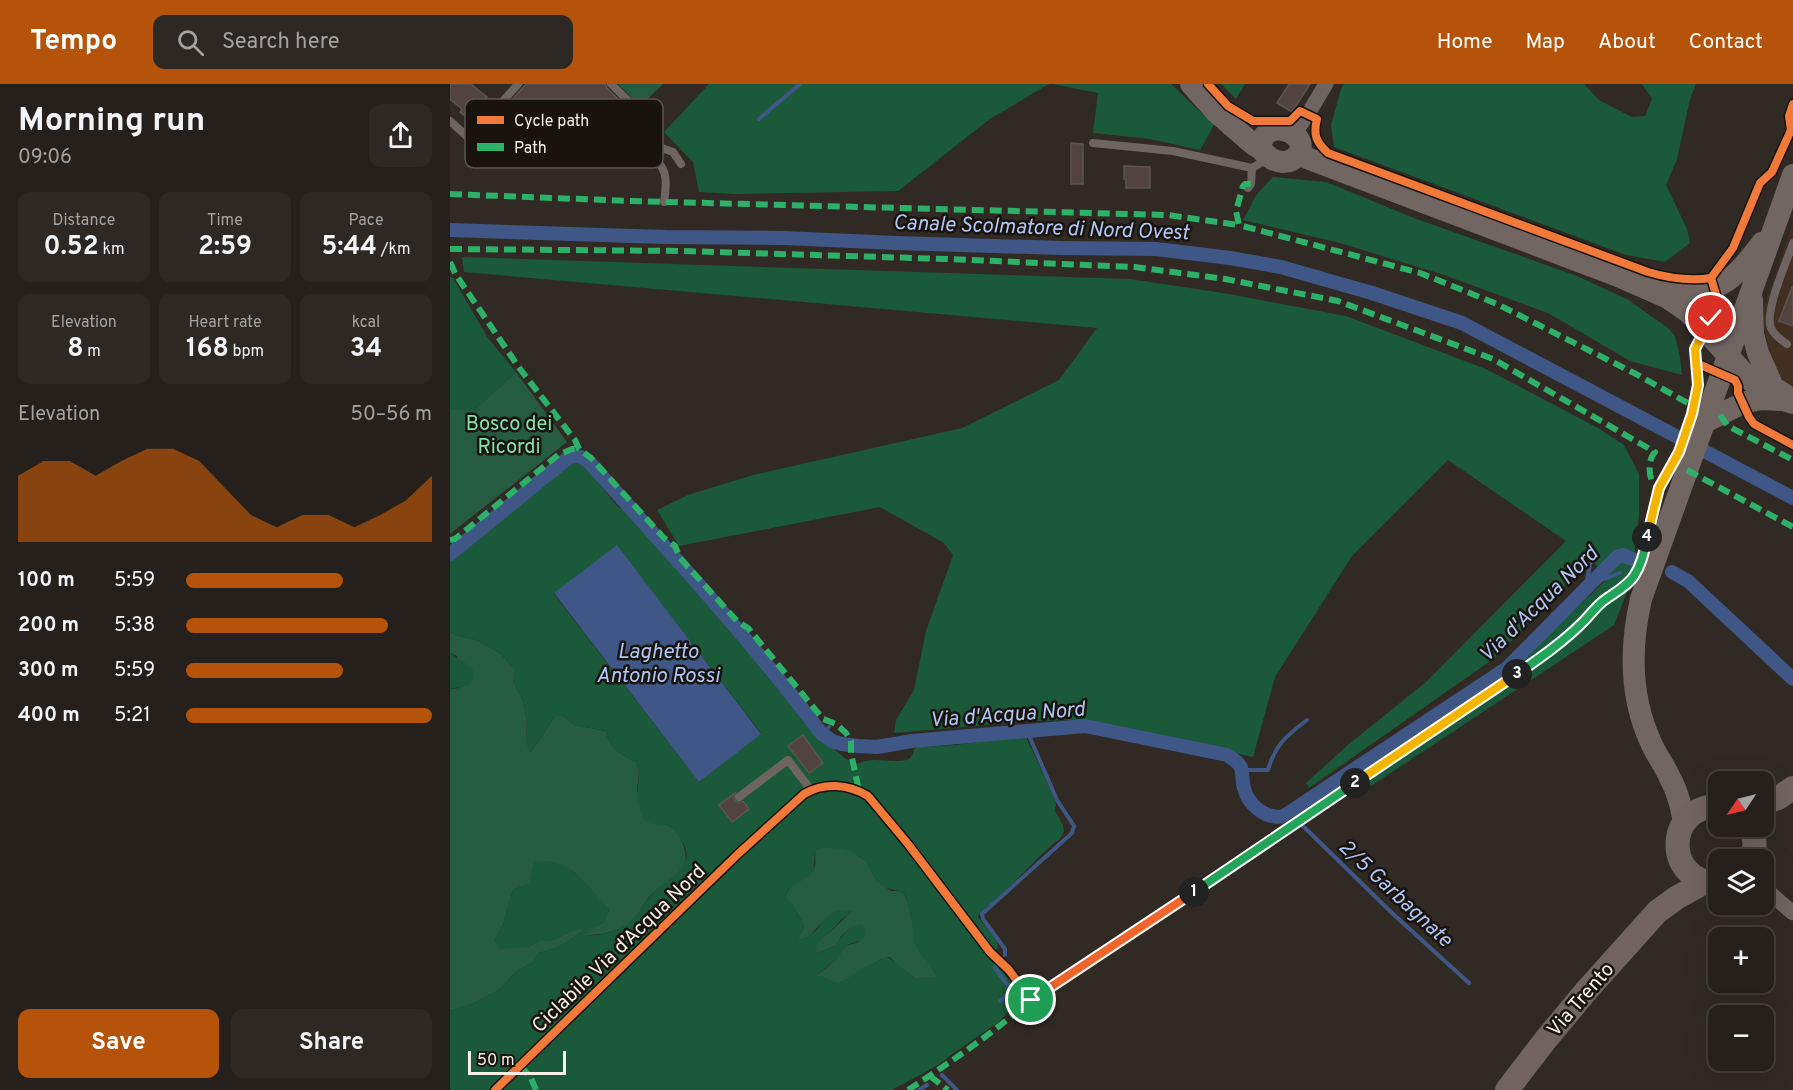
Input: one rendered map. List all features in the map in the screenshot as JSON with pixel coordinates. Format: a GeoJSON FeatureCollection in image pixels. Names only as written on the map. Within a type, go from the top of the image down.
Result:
{"type":"FeatureCollection","features":[{"type":"Feature","properties":{"kind":"main road","name":"Via Trento"},"geometry":{"type":"LineString","coordinates":[[1708,807],[1695,812],[1684,822],[1677,845],[1681,861],[1690,874],[1708,881]]}},
{"type":"Feature","properties":{"kind":"main road","name":"Via Trento"},"geometry":{"type":"LineString","coordinates":[[1657,912],[1681,861]]}},
{"type":"Feature","properties":{"kind":"main road","name":"Via Trento"},"geometry":{"type":"LineString","coordinates":[[1507,1090],[1587,990],[1657,912],[1676,898],[1708,885]]}},
{"type":"Feature","properties":{"kind":"street"},"geometry":{"type":"LineString","coordinates":[[1191,84],[1216,112],[1262,152],[1281,161],[1288,161],[1308,114],[1326,84]]}},
{"type":"Feature","properties":{"kind":"street"},"geometry":{"type":"LineString","coordinates":[[1296,145],[1668,297],[1786,398]]}},
{"type":"Feature","properties":{"kind":"street","name":"Via Trento"},"geometry":{"type":"LineString","coordinates":[[1684,822],[1671,778],[1642,722],[1634,674],[1637,617],[1641,599],[1690,459],[1793,175]]}},
{"type":"Feature","properties":{"kind":"street"},"geometry":{"type":"LineString","coordinates":[[1618,276],[1661,285],[1705,290],[1724,283],[1744,267],[1774,227]]}},
{"type":"Feature","properties":{"kind":"street"},"geometry":{"type":"LineString","coordinates":[[1618,276],[1660,299],[1705,342],[1709,351],[1714,394]]}},
{"type":"Feature","properties":{"kind":"street"},"geometry":{"type":"LineString","coordinates":[[1661,285],[1696,304],[1711,318],[1730,348]]}},
{"type":"Feature","properties":{"kind":"street"},"geometry":{"type":"LineString","coordinates":[[1751,291],[1753,334],[1758,353],[1786,398]]}},
{"type":"Feature","properties":{"kind":"street"},"geometry":{"type":"LineString","coordinates":[[1703,423],[1743,403],[1760,399],[1786,398]]}},
{"type":"Feature","properties":{"kind":"street","name":"Via Trento"},"geometry":{"type":"LineString","coordinates":[[1671,778],[1689,797],[1708,804]]}},
{"type":"Feature","properties":{"kind":"street"},"geometry":{"type":"LineString","coordinates":[[1774,897],[1793,913]]}},
{"type":"Feature","properties":{"kind":"lane"},"geometry":{"type":"LineString","coordinates":[[505,99],[518,84]]}},
{"type":"Feature","properties":{"kind":"lane"},"geometry":{"type":"LineString","coordinates":[[611,84],[626,99]]}},
{"type":"Feature","properties":{"kind":"lane"},"geometry":{"type":"LineString","coordinates":[[450,121],[465,134]]}},
{"type":"Feature","properties":{"kind":"lane"},"geometry":{"type":"LineString","coordinates":[[1093,142],[1173,151],[1262,152],[1248,188]]}},
{"type":"Feature","properties":{"kind":"lane"},"geometry":{"type":"LineString","coordinates":[[663,148],[673,152],[681,164]]}},
{"type":"Feature","properties":{"kind":"lane"},"geometry":{"type":"LineString","coordinates":[[663,168],[666,177],[664,202]]}},
{"type":"Feature","properties":{"kind":"lane"},"geometry":{"type":"LineString","coordinates":[[1787,344],[1778,338],[1771,328],[1768,316],[1793,243]]}},
{"type":"Feature","properties":{"kind":"lane"},"geometry":{"type":"LineString","coordinates":[[739,796],[788,760],[811,790]]}},
{"type":"Feature","properties":{"kind":"shaded area"},"geometry":{"type":"Polygon","coordinates":[[[1793,223],[1793,389],[1785,383],[1776,369],[1768,347],[1764,327],[1764,308],[1793,223]]]}},
{"type":"Feature","properties":{"kind":"green space"},"geometry":{"type":"Polygon","coordinates":[[[618,84],[663,84],[647,99],[633,99],[618,84]]]}},
{"type":"Feature","properties":{"kind":"green space"},"geometry":{"type":"Polygon","coordinates":[[[709,84],[1049,84],[990,119],[898,191],[735,194],[699,192],[693,162],[664,132],[709,84]]]}},
{"type":"Feature","properties":{"kind":"green space"},"geometry":{"type":"Polygon","coordinates":[[[1053,84],[1171,84],[1214,125],[1200,150],[1150,139],[1093,133],[1098,93],[1053,84]]]}},
{"type":"Feature","properties":{"kind":"green space"},"geometry":{"type":"Polygon","coordinates":[[[1221,84],[1245,84],[1236,99],[1221,84]]]}},
{"type":"Feature","properties":{"kind":"green space"},"geometry":{"type":"Polygon","coordinates":[[[1344,84],[1584,84],[1599,100],[1632,117],[1645,116],[1652,99],[1642,84],[1696,84],[1690,99],[1677,159],[1666,185],[1687,229],[1690,243],[1665,262],[1626,255],[1334,147],[1331,125],[1344,84]]]}},
{"type":"Feature","properties":{"kind":"green space"},"geometry":{"type":"Polygon","coordinates":[[[1273,177],[1326,182],[1414,218],[1577,276],[1627,299],[1668,328],[1675,336],[1682,375],[1630,361],[1548,313],[1444,275],[1340,243],[1243,220],[1257,194],[1273,177]]]}},
{"type":"Feature","properties":{"kind":"green space"},"geometry":{"type":"Polygon","coordinates":[[[462,257],[1130,279],[1223,293],[1346,316],[1486,369],[1598,428],[1624,445],[1639,474],[1639,515],[1631,582],[1614,625],[1371,786],[1365,781],[1359,772],[1509,672],[1609,577],[1590,559],[1496,657],[1309,788],[1306,783],[1349,744],[1426,682],[1566,541],[1448,460],[1352,556],[1275,677],[1253,757],[1083,720],[1031,721],[894,733],[896,720],[914,690],[926,631],[953,555],[944,543],[880,507],[679,546],[657,510],[688,495],[753,475],[962,428],[1059,380],[1097,328],[464,272],[462,257]]]}},
{"type":"Feature","properties":{"kind":"green space"},"geometry":{"type":"Polygon","coordinates":[[[450,277],[453,278],[488,338],[516,372],[474,410],[450,410],[450,277]]]}},
{"type":"Feature","properties":{"kind":"green space","name":"Bosco dei Ricordi"},"geometry":{"type":"Polygon","coordinates":[[[516,372],[567,442],[450,534],[450,410],[474,410],[516,372]]]}},
{"type":"Feature","properties":{"kind":"green space"},"geometry":{"type":"Polygon","coordinates":[[[577,460],[585,466],[617,506],[632,516],[666,557],[708,601],[777,688],[795,707],[804,722],[826,744],[846,759],[858,764],[871,760],[901,761],[911,757],[915,748],[918,747],[1026,737],[1051,791],[1056,804],[1055,811],[1063,825],[1064,832],[1059,840],[979,914],[978,917],[997,941],[998,947],[993,954],[998,966],[1023,995],[1000,1021],[939,1064],[892,1090],[450,1090],[450,1011],[472,1004],[499,990],[517,971],[532,963],[539,953],[557,948],[587,928],[570,931],[549,941],[538,941],[528,947],[499,949],[495,940],[503,925],[513,890],[529,884],[534,862],[551,861],[562,865],[577,875],[597,896],[609,910],[603,923],[595,926],[585,935],[598,935],[612,932],[630,922],[652,894],[678,872],[686,858],[686,850],[682,841],[672,827],[652,824],[644,820],[637,800],[639,772],[637,763],[610,743],[606,731],[575,725],[563,716],[555,716],[530,753],[526,741],[527,724],[524,703],[513,680],[513,667],[500,653],[479,641],[450,632],[450,561],[487,531],[508,509],[528,498],[559,471],[577,460]],[[617,546],[554,594],[699,782],[761,733],[617,546]],[[820,848],[815,850],[814,871],[790,888],[785,898],[793,905],[803,923],[804,927],[797,940],[810,936],[831,914],[839,911],[853,911],[821,938],[814,951],[818,953],[837,945],[846,932],[859,924],[864,926],[865,932],[862,939],[844,948],[836,960],[817,976],[841,983],[885,957],[916,979],[936,978],[936,974],[915,943],[911,915],[904,893],[882,886],[860,856],[848,850],[820,848]]]}},
{"type":"Feature","properties":{"kind":"green space"},"geometry":{"type":"Polygon","coordinates":[[[450,632],[479,641],[500,653],[513,667],[513,680],[524,703],[527,724],[526,741],[531,752],[555,716],[563,716],[575,725],[606,731],[610,743],[637,763],[639,772],[637,791],[653,824],[667,825],[675,831],[684,846],[686,857],[680,872],[651,895],[630,923],[611,932],[591,935],[584,935],[603,923],[609,910],[574,872],[553,862],[529,884],[513,890],[503,925],[495,940],[528,947],[538,941],[549,941],[570,931],[588,927],[557,948],[539,953],[532,963],[517,971],[499,990],[472,1004],[450,1011],[450,689],[459,688],[457,656],[450,653],[450,632]]]}},
{"type":"Feature","properties":{"kind":"green space"},"geometry":{"type":"Polygon","coordinates":[[[450,653],[472,668],[474,677],[469,685],[450,689],[450,653]]]}},
{"type":"Feature","properties":{"kind":"green space"},"geometry":{"type":"Polygon","coordinates":[[[820,848],[851,850],[867,862],[877,881],[891,891],[904,893],[914,929],[915,943],[936,974],[936,978],[916,979],[890,957],[881,959],[839,983],[816,976],[837,959],[845,946],[859,942],[849,929],[841,936],[837,945],[818,953],[813,951],[821,938],[852,911],[824,922],[810,936],[797,940],[804,927],[785,898],[794,884],[812,871],[815,864],[815,850],[820,848]]]}},
{"type":"Feature","properties":{"kind":"water","name":"Laghetto Antonio Rossi"},"geometry":{"type":"Polygon","coordinates":[[[617,545],[761,734],[699,782],[554,593],[617,545]]]}},
{"type":"Feature","properties":{"kind":"building"},"geometry":{"type":"Polygon","coordinates":[[[450,84],[471,84],[487,97],[485,99],[465,99],[465,116],[460,112],[462,109],[450,99],[450,84]]]}},
{"type":"Feature","properties":{"kind":"building"},"geometry":{"type":"Polygon","coordinates":[[[527,84],[605,84],[618,99],[513,99],[527,84]]]}},
{"type":"Feature","properties":{"kind":"building"},"geometry":{"type":"Polygon","coordinates":[[[1289,84],[1310,84],[1292,112],[1277,103],[1289,84]]]}},
{"type":"Feature","properties":{"kind":"building"},"geometry":{"type":"Polygon","coordinates":[[[1071,143],[1083,144],[1083,184],[1071,184],[1071,143]]]}},
{"type":"Feature","properties":{"kind":"building"},"geometry":{"type":"Polygon","coordinates":[[[1124,166],[1150,167],[1150,188],[1126,188],[1124,166]]]}},
{"type":"Feature","properties":{"kind":"building"},"geometry":{"type":"Polygon","coordinates":[[[1793,287],[1793,326],[1779,321],[1793,287]]]}},
{"type":"Feature","properties":{"kind":"building"},"geometry":{"type":"Polygon","coordinates":[[[803,735],[823,763],[809,773],[788,746],[803,735]]]}},
{"type":"Feature","properties":{"kind":"building"},"geometry":{"type":"Polygon","coordinates":[[[736,792],[733,797],[735,801],[739,803],[743,801],[749,809],[732,822],[719,805],[736,792]]]}},
{"type":"Feature","properties":{"kind":"waterway"},"geometry":{"type":"LineString","coordinates":[[759,119],[800,84]]}},
{"type":"Feature","properties":{"kind":"waterway","name":"Canale Scolmatore di Nord Ovest"},"geometry":{"type":"LineString","coordinates":[[450,230],[1156,249],[1281,267],[1372,293],[1462,323],[1793,498]]}},
{"type":"Feature","properties":{"kind":"waterway","name":"Via d'Acqua Nord"},"geometry":{"type":"LineString","coordinates":[[450,554],[568,458],[578,456],[589,462],[678,561],[737,629],[821,733],[832,741],[877,747],[912,741],[1085,726],[1227,755],[1236,761],[1242,770],[1243,786],[1249,800],[1259,810],[1277,817],[1284,816],[1507,668],[1618,556],[1623,555],[1637,561]]}},
{"type":"Feature","properties":{"kind":"waterway"},"geometry":{"type":"LineString","coordinates":[[669,552],[675,546]]}},
{"type":"Feature","properties":{"kind":"waterway"},"geometry":{"type":"LineString","coordinates":[[1585,590],[1592,554]]}},
{"type":"Feature","properties":{"kind":"waterway","name":"Via d'Acqua Nord"},"geometry":{"type":"LineString","coordinates":[[1672,572],[1688,581],[1793,679]]}},
{"type":"Feature","properties":{"kind":"waterway"},"geometry":{"type":"LineString","coordinates":[[1591,584],[1620,573]]}},
{"type":"Feature","properties":{"kind":"waterway"},"geometry":{"type":"LineString","coordinates":[[1242,770],[1268,770],[1274,754],[1283,741],[1307,720]]}},
{"type":"Feature","properties":{"kind":"waterway"},"geometry":{"type":"LineString","coordinates":[[821,733],[829,727]]}},
{"type":"Feature","properties":{"kind":"waterway"},"geometry":{"type":"LineString","coordinates":[[1005,955],[1005,949],[983,919],[982,914],[1072,833],[1074,826],[1057,800],[1027,731]]}},
{"type":"Feature","properties":{"kind":"waterway","name":"2/5 Garbagnate"},"geometry":{"type":"LineString","coordinates":[[1302,825],[1392,913],[1469,983]]}},
{"type":"Feature","properties":{"kind":"waterway"},"geometry":{"type":"LineString","coordinates":[[996,964],[995,968],[1012,991],[1000,1001]]}},
{"type":"Feature","properties":{"kind":"waterway"},"geometry":{"type":"LineString","coordinates":[[942,1075],[957,1090]]}},
{"type":"Feature","properties":{"kind":"waterway"},"geometry":{"type":"LineString","coordinates":[[919,1090],[927,1085]]}},
{"type":"Feature","properties":{"kind":"marked path"},"geometry":{"type":"LineString","coordinates":[[1251,184],[1243,186],[1236,211],[1239,225],[1420,273],[1497,304],[1636,374],[1693,406]]}},
{"type":"Feature","properties":{"kind":"marked path"},"geometry":{"type":"LineString","coordinates":[[450,194],[1168,215],[1239,225]]}},
{"type":"Feature","properties":{"kind":"marked path"},"geometry":{"type":"LineString","coordinates":[[450,249],[683,251],[1135,267],[1225,279],[1338,301],[1493,359],[1655,452],[1650,461],[1650,474],[1652,481],[1659,488]]}},
{"type":"Feature","properties":{"kind":"marked path"},"geometry":{"type":"LineString","coordinates":[[450,262],[456,275],[520,369],[575,440],[579,449],[591,458],[664,538],[675,546],[680,558],[737,621],[748,628],[823,719],[836,724],[846,733],[851,741],[851,753],[859,791]]}},
{"type":"Feature","properties":{"kind":"marked path"},"geometry":{"type":"LineString","coordinates":[[1720,415],[1728,426],[1793,460]]}},
{"type":"Feature","properties":{"kind":"marked path"},"geometry":{"type":"LineString","coordinates":[[450,540],[455,539],[558,455],[572,449],[579,449]]}},
{"type":"Feature","properties":{"kind":"marked path"},"geometry":{"type":"LineString","coordinates":[[1687,470],[1793,527]]}},
{"type":"Feature","properties":{"kind":"marked path"},"geometry":{"type":"LineString","coordinates":[[908,1090],[987,1036],[1031,1000],[1030,997]]}},
{"type":"Feature","properties":{"kind":"marked path"},"geometry":{"type":"LineString","coordinates":[[520,1065],[531,1078],[536,1090]]}},
{"type":"Feature","properties":{"kind":"marked path"},"geometry":{"type":"LineString","coordinates":[[930,1076],[948,1090]]}},
{"type":"Feature","properties":{"kind":"cycle path","name":"Ciclabile Via d’Acqua Nord"},"geometry":{"type":"LineString","coordinates":[[495,1090],[738,854],[804,794],[812,790],[836,786],[852,789],[868,796],[908,844],[990,952],[1009,970],[1031,1000],[1543,656],[1634,576],[1646,548],[1650,519],[1659,488],[1679,452],[1692,414],[1698,385],[1695,349],[1716,308],[1717,298],[1711,278],[1679,278],[1648,272],[1328,153],[1317,138],[1315,130],[1317,119],[1300,111],[1290,121],[1253,121],[1228,106],[1208,84]]}},
{"type":"Feature","properties":{"kind":"cycle path"},"geometry":{"type":"LineString","coordinates":[[1711,278],[1733,248],[1760,183],[1772,172],[1791,130],[1789,116],[1793,104]]}},
{"type":"Feature","properties":{"kind":"cycle path"},"geometry":{"type":"LineString","coordinates":[[1696,363],[1735,380],[1738,393],[1754,424],[1793,445]]}},
{"type":"Feature","properties":{"kind":"route"},"geometry":{"type":"LineString","coordinates":[[1031,1000],[1543,656],[1583,622],[1600,604],[1629,582],[1646,548],[1650,519],[1659,488],[1679,452],[1692,414],[1698,385],[1695,349],[1711,318]]}}]}
